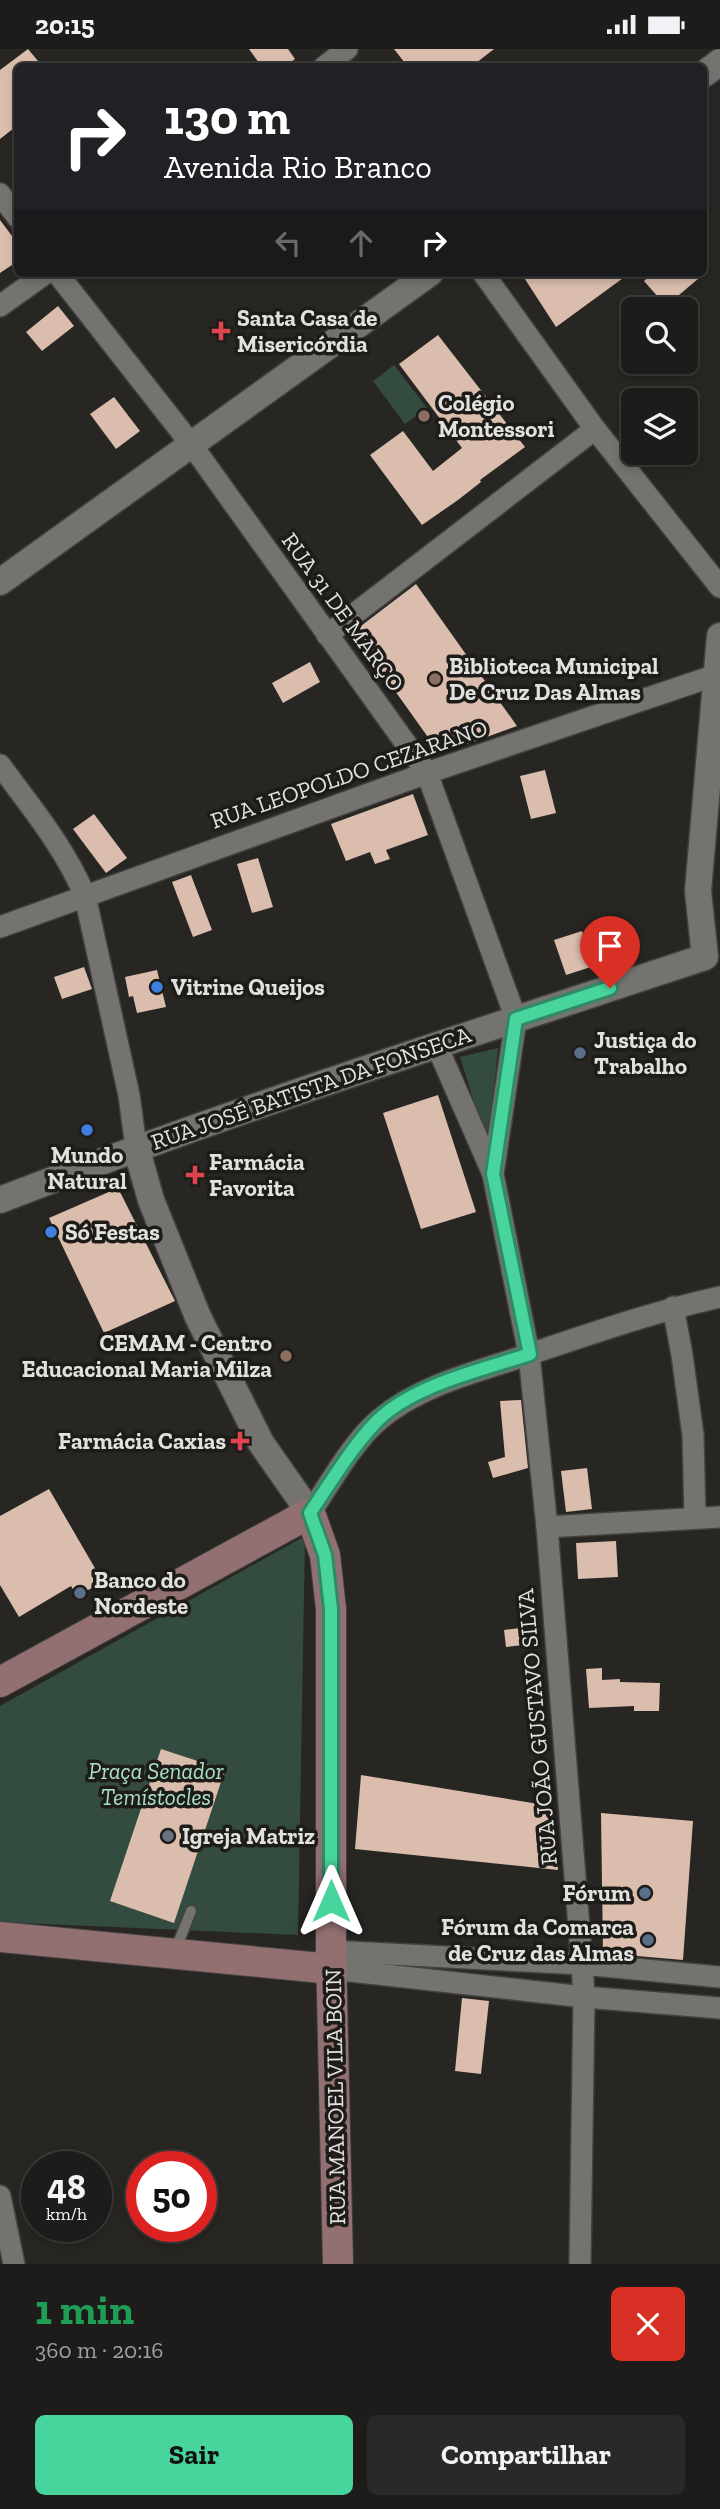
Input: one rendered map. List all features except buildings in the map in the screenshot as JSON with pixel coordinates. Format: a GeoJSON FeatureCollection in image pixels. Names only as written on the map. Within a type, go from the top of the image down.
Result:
{"type":"FeatureCollection","features":[{"type":"Feature","properties":{"kind":"main road"},"geometry":{"type":"LineString","coordinates":[[0,1682],[310,1513]]}},
{"type":"Feature","properties":{"kind":"main road","name":"RUA MANOEL VILA BOIN"},"geometry":{"type":"LineString","coordinates":[[310,1513],[325,1555],[331,1609],[332,1960],[338,2264]]}},
{"type":"Feature","properties":{"kind":"main road"},"geometry":{"type":"LineString","coordinates":[[0,1937],[174,1954],[332,1960]]}},
{"type":"Feature","properties":{"kind":"street"},"geometry":{"type":"LineString","coordinates":[[327,61],[347,49]]}},
{"type":"Feature","properties":{"kind":"street"},"geometry":{"type":"LineString","coordinates":[[0,194],[14,213]]}},
{"type":"Feature","properties":{"kind":"street"},"geometry":{"type":"LineString","coordinates":[[0,306],[40,277]]}},
{"type":"Feature","properties":{"kind":"street","name":"RUA 31 DE MARÇO"},"geometry":{"type":"LineString","coordinates":[[61,277],[191,444],[427,773],[516,1019]]}},
{"type":"Feature","properties":{"kind":"street"},"geometry":{"type":"LineString","coordinates":[[0,582],[424,277]]}},
{"type":"Feature","properties":{"kind":"street"},"geometry":{"type":"LineString","coordinates":[[487,277],[595,429],[720,587]]}},
{"type":"Feature","properties":{"kind":"street"},"geometry":{"type":"LineString","coordinates":[[327,635],[595,429]]}},
{"type":"Feature","properties":{"kind":"street"},"geometry":{"type":"LineString","coordinates":[[712,955],[698,891],[720,636]]}},
{"type":"Feature","properties":{"kind":"street","name":"RUA LEOPOLDO CEZARANO"},"geometry":{"type":"LineString","coordinates":[[0,927],[427,773],[716,675]]}},
{"type":"Feature","properties":{"kind":"street"},"geometry":{"type":"LineString","coordinates":[[0,765],[60,847],[74,869],[85,896],[127,1083],[136,1147],[150,1200],[174,1263],[261,1443],[310,1513],[353,1450],[378,1420],[404,1402],[435,1386],[530,1354],[673,1307],[720,1297]]}},
{"type":"Feature","properties":{"kind":"street","name":"RUA JOSÉ BATISTA DA FONSECA"},"geometry":{"type":"LineString","coordinates":[[0,1200],[136,1147],[436,1044],[712,955]]}},
{"type":"Feature","properties":{"kind":"street"},"geometry":{"type":"LineString","coordinates":[[493,1174],[516,1019]]}},
{"type":"Feature","properties":{"kind":"street"},"geometry":{"type":"LineString","coordinates":[[436,1044],[493,1174]]}},
{"type":"Feature","properties":{"kind":"street","name":"RUA JOÃO GUSTAVO SILVA"},"geometry":{"type":"LineString","coordinates":[[493,1174],[530,1354],[547,1527],[582,1964],[584,1997],[580,2264]]}},
{"type":"Feature","properties":{"kind":"street"},"geometry":{"type":"LineString","coordinates":[[673,1307],[692,1435],[695,1517]]}},
{"type":"Feature","properties":{"kind":"street"},"geometry":{"type":"LineString","coordinates":[[547,1527],[720,1517]]}},
{"type":"Feature","properties":{"kind":"street"},"geometry":{"type":"LineString","coordinates":[[332,1960],[582,1964],[720,1977]]}},
{"type":"Feature","properties":{"kind":"street"},"geometry":{"type":"LineString","coordinates":[[332,1960],[584,1997],[720,2008]]}},
{"type":"Feature","properties":{"kind":"street"},"geometry":{"type":"LineString","coordinates":[[0,2196],[14,2264]]}},
{"type":"Feature","properties":{"kind":"lane"},"geometry":{"type":"LineString","coordinates":[[174,1954],[191,1911]]}},
{"type":"Feature","properties":{"kind":"green space"},"geometry":{"type":"Polygon","coordinates":[[[394,365],[427,408],[405,424],[373,381],[394,365]]]}},
{"type":"Feature","properties":{"kind":"green space"},"geometry":{"type":"Polygon","coordinates":[[[498,1048],[488,1146],[460,1057],[498,1048]]]}},
{"type":"Feature","properties":{"kind":"green space","name":"Praça Senador Temístocles"},"geometry":{"type":"Polygon","coordinates":[[[305,1536],[298,1935],[0,1922],[0,1706],[305,1536]]]}},
{"type":"Feature","properties":{"kind":"place","name":"Santa Casa de Misericórdia"},"geometry":{"type":"Point","coordinates":[221,331]}},
{"type":"Feature","properties":{"kind":"place","name":"Colégio Montessori"},"geometry":{"type":"Point","coordinates":[424,416]}},
{"type":"Feature","properties":{"kind":"place","name":"Biblioteca Municipal De Cruz Das Almas"},"geometry":{"type":"Point","coordinates":[435,679]}},
{"type":"Feature","properties":{"kind":"place","name":"Vitrine Queijos"},"geometry":{"type":"Point","coordinates":[157,987]}},
{"type":"Feature","properties":{"kind":"place","name":"Justiça do Trabalho"},"geometry":{"type":"Point","coordinates":[580,1053]}},
{"type":"Feature","properties":{"kind":"place","name":"Mundo Natural"},"geometry":{"type":"Point","coordinates":[87,1130]}},
{"type":"Feature","properties":{"kind":"place","name":"Farmácia Favorita"},"geometry":{"type":"Point","coordinates":[195,1175]}},
{"type":"Feature","properties":{"kind":"place","name":"Só Festas"},"geometry":{"type":"Point","coordinates":[51,1232]}},
{"type":"Feature","properties":{"kind":"place","name":"CEMAM - Centro Educacional Maria Milza"},"geometry":{"type":"Point","coordinates":[286,1356]}},
{"type":"Feature","properties":{"kind":"place","name":"Farmácia Caxias"},"geometry":{"type":"Point","coordinates":[240,1441]}},
{"type":"Feature","properties":{"kind":"place","name":"Banco do Nordeste"},"geometry":{"type":"Point","coordinates":[80,1593]}},
{"type":"Feature","properties":{"kind":"place","name":"Igreja Matriz"},"geometry":{"type":"Point","coordinates":[168,1836]}},
{"type":"Feature","properties":{"kind":"place","name":"Fórum"},"geometry":{"type":"Point","coordinates":[645,1893]}},
{"type":"Feature","properties":{"kind":"place","name":"Fórum da Comarca de Cruz das Almas"},"geometry":{"type":"Point","coordinates":[648,1940]}},
{"type":"Feature","properties":{"kind":"route"},"geometry":{"type":"LineString","coordinates":[[331,1901],[331,1609],[325,1555],[310,1513],[353,1450],[378,1420],[404,1402],[435,1386],[530,1354],[493,1174],[516,1019],[610,988]]}}]}
